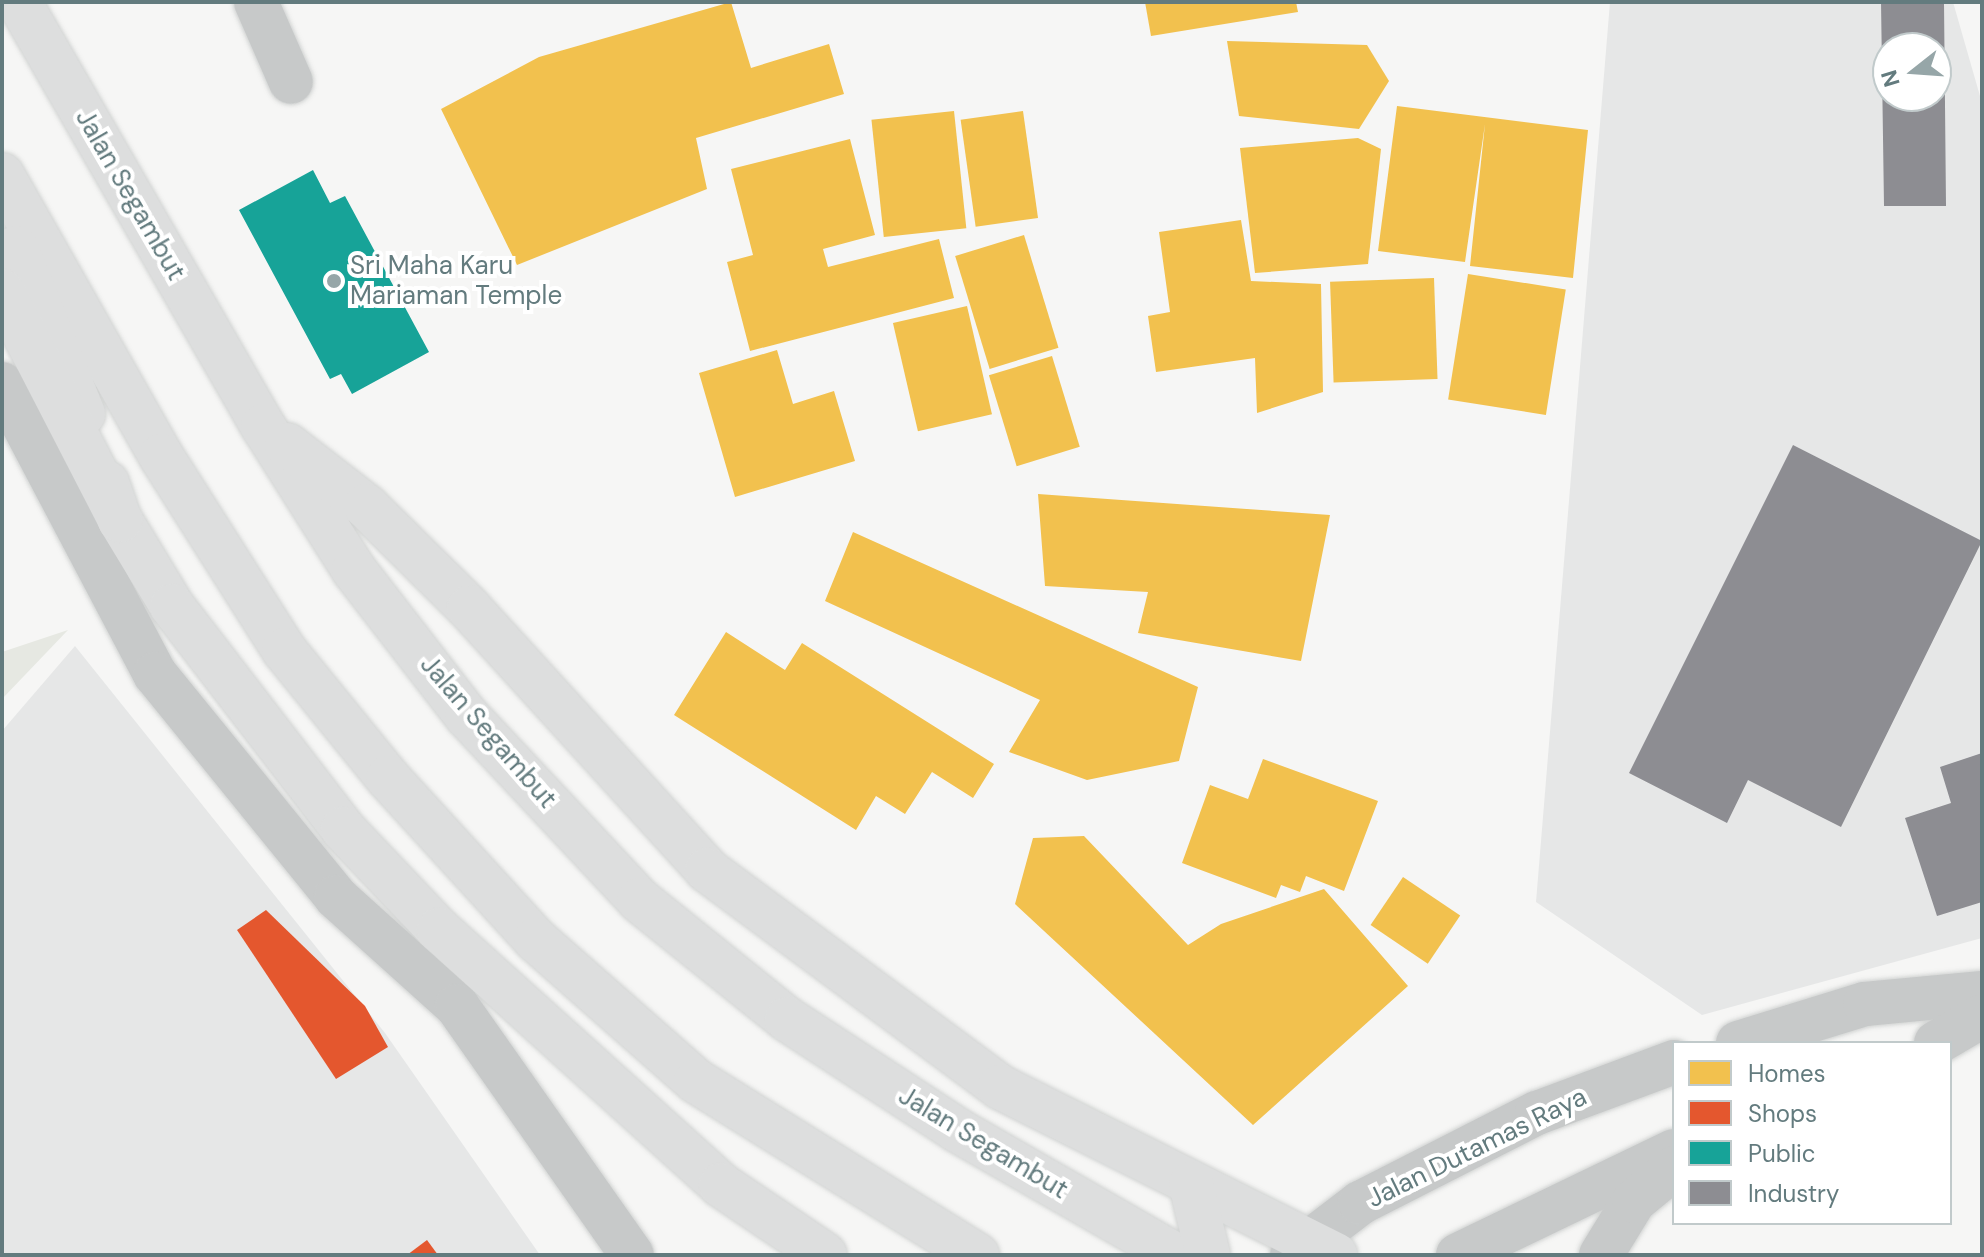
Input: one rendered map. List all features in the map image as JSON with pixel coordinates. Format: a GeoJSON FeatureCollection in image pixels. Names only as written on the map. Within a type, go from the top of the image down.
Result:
{"type":"FeatureCollection","features":[{"type":"Feature","properties":{"kind":"main road","name":"Jalan Segambut"},"geometry":{"type":"LineString","coordinates":[[19,2],[263,426],[354,570],[467,716],[639,900],[787,1019],[957,1130],[1175,1255]]}},
{"type":"Feature","properties":{"kind":"main road"},"geometry":{"type":"LineString","coordinates":[[2,175],[161,456],[275,637],[388,778],[536,940],[696,1081],[977,1255]]}},
{"type":"Feature","properties":{"kind":"main road"},"geometry":{"type":"LineString","coordinates":[[2,213],[120,520]]}},
{"type":"Feature","properties":{"kind":"main road"},"geometry":{"type":"LineString","coordinates":[[2,291],[120,520],[240,700],[343,829],[428,918],[721,1185],[825,1255]]}},
{"type":"Feature","properties":{"kind":"main road"},"geometry":{"type":"LineString","coordinates":[[263,426],[366,506],[469,608],[626,787],[707,870],[1000,1087],[1311,1249]]}},
{"type":"Feature","properties":{"kind":"main road"},"geometry":{"type":"LineString","coordinates":[[1191,1184],[1208,1255]]}},
{"type":"Feature","properties":{"kind":"street"},"geometry":{"type":"LineString","coordinates":[[256,2],[291,82]]}},
{"type":"Feature","properties":{"kind":"street"},"geometry":{"type":"LineString","coordinates":[[2,384],[155,674],[336,897],[457,1006],[632,1255]]}},
{"type":"Feature","properties":{"kind":"street"},"geometry":{"type":"LineString","coordinates":[[1745,1041],[1865,1004],[1982,993]]}},
{"type":"Feature","properties":{"kind":"street"},"geometry":{"type":"LineString","coordinates":[[1939,1041],[1982,1016]]}},
{"type":"Feature","properties":{"kind":"street","name":"Jalan Dutamas Raya"},"geometry":{"type":"LineString","coordinates":[[1311,1249],[1537,1113],[1672,1063]]}},
{"type":"Feature","properties":{"kind":"street"},"geometry":{"type":"LineString","coordinates":[[1458,1255],[1672,1152]]}},
{"type":"Feature","properties":{"kind":"street"},"geometry":{"type":"LineString","coordinates":[[1601,1255],[1634,1201],[1672,1170]]}},
{"type":"Feature","properties":{"kind":"shaded area"},"geometry":{"type":"Polygon","coordinates":[[[1610,2],[1953,2],[1982,103],[1982,938],[1702,1015],[1536,902],[1610,2]]]}},
{"type":"Feature","properties":{"kind":"shaded area"},"geometry":{"type":"Polygon","coordinates":[[[68,630],[2,699],[2,652],[68,630]]]}},
{"type":"Feature","properties":{"kind":"shaded area"},"geometry":{"type":"Polygon","coordinates":[[[75,646],[385,1033],[540,1255],[2,1255],[2,731],[75,646]]]}},
{"type":"Feature","properties":{"kind":"building: Homes"},"geometry":{"type":"Polygon","coordinates":[[[731,2],[751,68],[829,44],[844,94],[696,138],[707,189],[517,265],[441,109],[539,57],[731,2]]]}},
{"type":"Feature","properties":{"kind":"building: Homes"},"geometry":{"type":"Polygon","coordinates":[[[1145,2],[1296,2],[1298,12],[1151,36],[1145,2]]]}},
{"type":"Feature","properties":{"kind":"building: Homes"},"geometry":{"type":"Polygon","coordinates":[[[1227,41],[1367,45],[1389,81],[1359,129],[1239,116],[1227,41]]]}},
{"type":"Feature","properties":{"kind":"building: Homes"},"geometry":{"type":"Polygon","coordinates":[[[1397,106],[1588,130],[1573,278],[1470,266],[1485,124],[1465,262],[1378,251],[1397,106]]]}},
{"type":"Feature","properties":{"kind":"building: Homes"},"geometry":{"type":"Polygon","coordinates":[[[954,111],[966,228],[884,237],[871,120],[954,111]]]}},
{"type":"Feature","properties":{"kind":"building: Homes"},"geometry":{"type":"Polygon","coordinates":[[[1023,111],[1038,218],[976,227],[961,120],[1023,111]]]}},
{"type":"Feature","properties":{"kind":"building: Homes"},"geometry":{"type":"Polygon","coordinates":[[[1358,138],[1381,149],[1368,264],[1255,273],[1240,148],[1358,138]]]}},
{"type":"Feature","properties":{"kind":"building: Homes"},"geometry":{"type":"Polygon","coordinates":[[[850,139],[875,235],[823,249],[828,267],[939,239],[954,298],[750,351],[727,262],[753,255],[731,169],[850,139]]]}},
{"type":"Feature","properties":{"kind":"building: Homes"},"geometry":{"type":"Polygon","coordinates":[[[1241,220],[1251,281],[1321,284],[1323,392],[1257,413],[1255,358],[1156,372],[1148,316],[1170,312],[1159,232],[1241,220]]]}},
{"type":"Feature","properties":{"kind":"building: Homes"},"geometry":{"type":"Polygon","coordinates":[[[1024,235],[1058,348],[990,369],[955,256],[1024,235]]]}},
{"type":"Feature","properties":{"kind":"building: Homes"},"geometry":{"type":"Polygon","coordinates":[[[1468,274],[1566,289],[1546,415],[1448,399],[1468,274]]]}},
{"type":"Feature","properties":{"kind":"building: Homes"},"geometry":{"type":"Polygon","coordinates":[[[1434,278],[1438,379],[1334,383],[1330,282],[1434,278]]]}},
{"type":"Feature","properties":{"kind":"building: Homes"},"geometry":{"type":"Polygon","coordinates":[[[967,306],[992,414],[918,431],[893,323],[967,306]]]}},
{"type":"Feature","properties":{"kind":"building: Homes"},"geometry":{"type":"Polygon","coordinates":[[[777,350],[793,404],[834,391],[855,461],[735,497],[699,373],[777,350]]]}},
{"type":"Feature","properties":{"kind":"building: Homes"},"geometry":{"type":"Polygon","coordinates":[[[1052,356],[1080,447],[1017,466],[989,375],[1052,356]]]}},
{"type":"Feature","properties":{"kind":"building: Homes"},"geometry":{"type":"Polygon","coordinates":[[[1038,494],[1330,515],[1301,661],[1138,633],[1148,592],[1045,586],[1038,494]]]}},
{"type":"Feature","properties":{"kind":"building: Homes"},"geometry":{"type":"Polygon","coordinates":[[[853,532],[1198,687],[1179,761],[1087,780],[1009,752],[1040,700],[825,601],[853,532]]]}},
{"type":"Feature","properties":{"kind":"building: Homes"},"geometry":{"type":"Polygon","coordinates":[[[726,632],[785,670],[802,643],[994,764],[973,798],[932,772],[905,814],[876,796],[856,830],[674,715],[726,632]]]}},
{"type":"Feature","properties":{"kind":"building: Homes"},"geometry":{"type":"Polygon","coordinates":[[[1263,759],[1378,801],[1344,891],[1306,876],[1300,892],[1281,885],[1276,898],[1182,863],[1210,785],[1248,799],[1263,759]]]}},
{"type":"Feature","properties":{"kind":"building: Homes"},"geometry":{"type":"Polygon","coordinates":[[[1084,836],[1188,945],[1221,924],[1324,889],[1408,986],[1253,1125],[1015,904],[1033,838],[1084,836]]]}},
{"type":"Feature","properties":{"kind":"building: Homes"},"geometry":{"type":"Polygon","coordinates":[[[1403,877],[1460,916],[1428,964],[1371,925],[1403,877]]]}},
{"type":"Feature","properties":{"kind":"building: Shops"},"geometry":{"type":"Polygon","coordinates":[[[266,910],[365,1006],[388,1047],[336,1079],[237,930],[266,910]]]}},
{"type":"Feature","properties":{"kind":"building: Shops"},"geometry":{"type":"Polygon","coordinates":[[[427,1240],[438,1255],[407,1255],[427,1240]]]}},
{"type":"Feature","properties":{"kind":"building: Public","name":"Sri Maha Karu Mariaman Temple"},"geometry":{"type":"Polygon","coordinates":[[[313,170],[330,203],[345,196],[429,352],[352,394],[341,374],[330,379],[239,210],[313,170]]]}},
{"type":"Feature","properties":{"kind":"building: Industry"},"geometry":{"type":"Polygon","coordinates":[[[1881,2],[1944,2],[1944,32],[1881,32],[1881,2]]]}},
{"type":"Feature","properties":{"kind":"building: Industry"},"geometry":{"type":"Polygon","coordinates":[[[1883,112],[1945,112],[1946,206],[1884,206],[1883,112]]]}},
{"type":"Feature","properties":{"kind":"building: Industry"},"geometry":{"type":"Polygon","coordinates":[[[1793,445],[1982,541],[1841,827],[1748,780],[1727,823],[1629,773],[1793,445]]]}},
{"type":"Feature","properties":{"kind":"building: Industry"},"geometry":{"type":"Polygon","coordinates":[[[1982,753],[1982,902],[1937,916],[1905,818],[1951,803],[1940,767],[1982,753]]]}},
{"type":"Feature","properties":{"kind":"place","name":"Sri Maha Karu Mariaman Temple"},"geometry":{"type":"Point","coordinates":[334,281]}}]}
